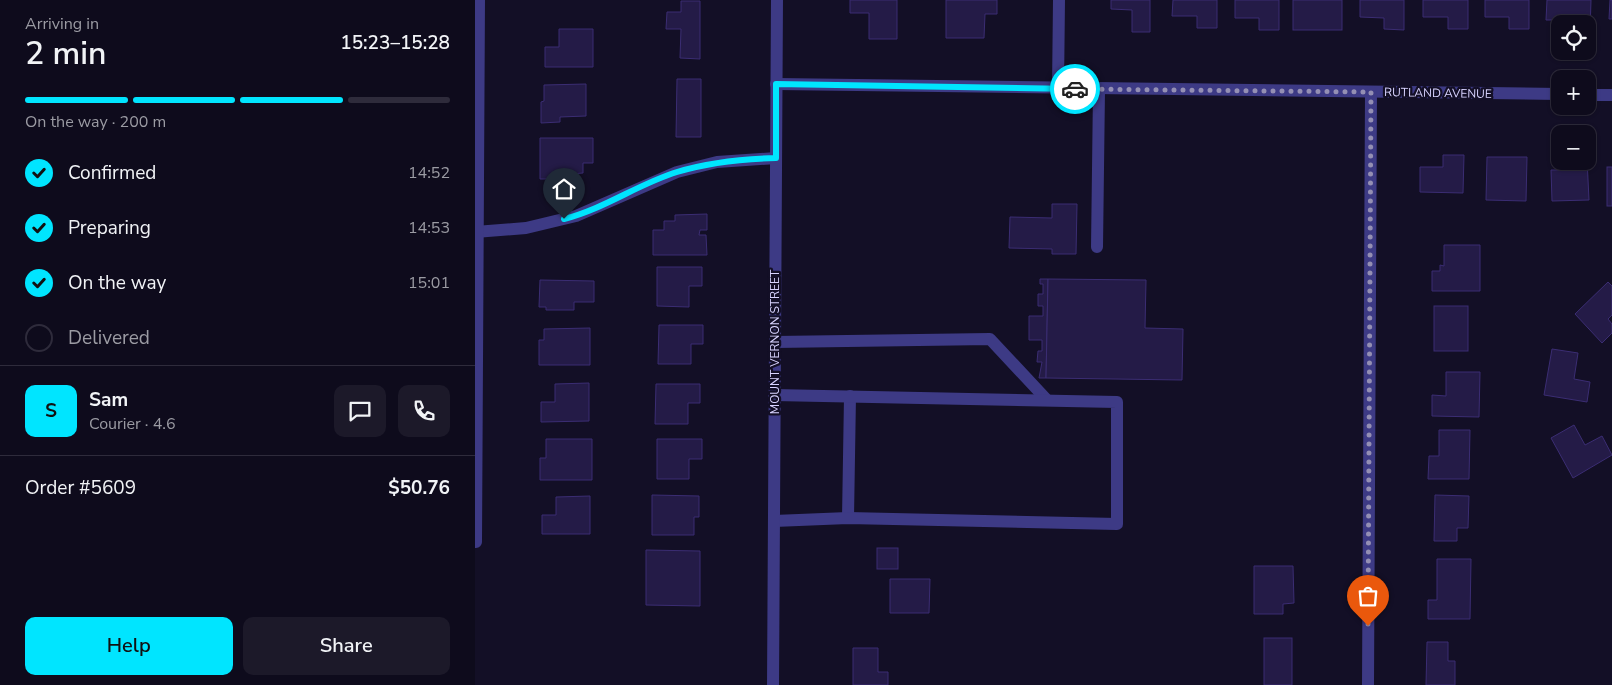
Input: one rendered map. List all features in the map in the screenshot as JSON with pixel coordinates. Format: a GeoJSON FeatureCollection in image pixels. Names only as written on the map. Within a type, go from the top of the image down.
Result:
{"type":"FeatureCollection","features":[{"type":"Feature","properties":{"kind":"street"},"geometry":{"type":"LineString","coordinates":[[476,542],[476,232],[479,0]]}},
{"type":"Feature","properties":{"kind":"street","name":"MOUNT VERNON STREET"},"geometry":{"type":"LineString","coordinates":[[773,685],[777,0]]}},
{"type":"Feature","properties":{"kind":"street"},"geometry":{"type":"LineString","coordinates":[[1058,89],[1059,0]]}},
{"type":"Feature","properties":{"kind":"street","name":"RUTLAND AVENUE"},"geometry":{"type":"LineString","coordinates":[[776,84],[1099,90],[1551,94]]}},
{"type":"Feature","properties":{"kind":"street"},"geometry":{"type":"LineString","coordinates":[[1097,247],[1099,90]]}},
{"type":"Feature","properties":{"kind":"street"},"geometry":{"type":"LineString","coordinates":[[1368,685],[1371,92]]}},
{"type":"Feature","properties":{"kind":"street"},"geometry":{"type":"LineString","coordinates":[[1596,95],[1612,95]]}},
{"type":"Feature","properties":{"kind":"street"},"geometry":{"type":"LineString","coordinates":[[476,232],[526,228],[576,216],[677,172],[717,162],[776,158]]}},
{"type":"Feature","properties":{"kind":"street"},"geometry":{"type":"LineString","coordinates":[[775,342],[990,339],[1047,400]]}},
{"type":"Feature","properties":{"kind":"street"},"geometry":{"type":"LineString","coordinates":[[773,521],[848,518],[1117,524],[1117,402],[774,395]]}},
{"type":"Feature","properties":{"kind":"street"},"geometry":{"type":"LineString","coordinates":[[848,518],[850,396]]}},
{"type":"Feature","properties":{"kind":"building"},"geometry":{"type":"Polygon","coordinates":[[[850,0],[897,0],[897,39],[869,39],[869,13],[850,13],[850,0]]]}},
{"type":"Feature","properties":{"kind":"building"},"geometry":{"type":"Polygon","coordinates":[[[946,0],[997,0],[997,14],[985,14],[984,38],[946,38],[946,0]]]}},
{"type":"Feature","properties":{"kind":"building"},"geometry":{"type":"Polygon","coordinates":[[[1111,0],[1150,0],[1150,32],[1132,32],[1132,10],[1111,9],[1111,0]]]}},
{"type":"Feature","properties":{"kind":"building"},"geometry":{"type":"Polygon","coordinates":[[[1173,0],[1217,0],[1217,28],[1197,28],[1197,16],[1172,16],[1173,0]]]}},
{"type":"Feature","properties":{"kind":"building"},"geometry":{"type":"Polygon","coordinates":[[[1235,0],[1279,0],[1279,30],[1259,30],[1259,18],[1235,18],[1235,0]]]}},
{"type":"Feature","properties":{"kind":"building"},"geometry":{"type":"Polygon","coordinates":[[[1293,0],[1342,0],[1342,30],[1293,30],[1293,0]]]}},
{"type":"Feature","properties":{"kind":"building"},"geometry":{"type":"Polygon","coordinates":[[[1360,0],[1404,0],[1404,30],[1384,29],[1384,18],[1360,17],[1360,0]]]}},
{"type":"Feature","properties":{"kind":"building"},"geometry":{"type":"Polygon","coordinates":[[[1423,0],[1468,0],[1468,29],[1448,29],[1448,17],[1423,17],[1423,0]]]}},
{"type":"Feature","properties":{"kind":"building"},"geometry":{"type":"Polygon","coordinates":[[[1485,0],[1529,0],[1529,29],[1509,29],[1509,17],[1485,17],[1485,0]]]}},
{"type":"Feature","properties":{"kind":"building"},"geometry":{"type":"Polygon","coordinates":[[[1547,0],[1591,0],[1591,15],[1551,15],[1551,20],[1546,20],[1547,0]]]}},
{"type":"Feature","properties":{"kind":"building"},"geometry":{"type":"Polygon","coordinates":[[[1610,0],[1612,0],[1612,19],[1609,19],[1610,0]]]}},
{"type":"Feature","properties":{"kind":"building"},"geometry":{"type":"Polygon","coordinates":[[[681,1],[700,1],[700,59],[680,58],[681,29],[666,29],[667,12],[681,12],[681,1]]]}},
{"type":"Feature","properties":{"kind":"building"},"geometry":{"type":"Polygon","coordinates":[[[559,29],[593,29],[593,67],[545,67],[545,47],[559,47],[559,29]]]}},
{"type":"Feature","properties":{"kind":"building"},"geometry":{"type":"Polygon","coordinates":[[[677,79],[701,79],[701,137],[676,137],[677,79]]]}},
{"type":"Feature","properties":{"kind":"building"},"geometry":{"type":"Polygon","coordinates":[[[586,84],[586,116],[560,117],[560,122],[541,123],[541,102],[544,101],[544,85],[586,84]]]}},
{"type":"Feature","properties":{"kind":"building"},"geometry":{"type":"Polygon","coordinates":[[[540,138],[593,138],[593,163],[583,163],[583,173],[571,174],[571,179],[540,179],[540,138]]]}},
{"type":"Feature","properties":{"kind":"building"},"geometry":{"type":"Polygon","coordinates":[[[1443,155],[1464,155],[1463,193],[1420,192],[1420,167],[1443,167],[1443,155]]]}},
{"type":"Feature","properties":{"kind":"building"},"geometry":{"type":"Polygon","coordinates":[[[1487,157],[1527,157],[1526,201],[1486,200],[1487,157]]]}},
{"type":"Feature","properties":{"kind":"building"},"geometry":{"type":"Polygon","coordinates":[[[1607,167],[1612,167],[1612,206],[1607,206],[1607,167]]]}},
{"type":"Feature","properties":{"kind":"building"},"geometry":{"type":"Polygon","coordinates":[[[1551,170],[1588,170],[1589,200],[1552,201],[1551,170]]]}},
{"type":"Feature","properties":{"kind":"building"},"geometry":{"type":"Polygon","coordinates":[[[1052,204],[1077,204],[1076,254],[1052,254],[1052,249],[1009,248],[1010,217],[1052,218],[1052,204]]]}},
{"type":"Feature","properties":{"kind":"building"},"geometry":{"type":"Polygon","coordinates":[[[707,214],[707,230],[700,230],[699,235],[706,235],[707,255],[653,255],[653,230],[664,230],[664,221],[675,221],[675,215],[707,214]]]}},
{"type":"Feature","properties":{"kind":"building"},"geometry":{"type":"Polygon","coordinates":[[[1444,245],[1480,245],[1480,291],[1432,291],[1432,271],[1440,271],[1440,265],[1444,266],[1444,245]]]}},
{"type":"Feature","properties":{"kind":"building"},"geometry":{"type":"Polygon","coordinates":[[[657,267],[702,267],[702,286],[689,286],[689,307],[657,306],[657,267]]]}},
{"type":"Feature","properties":{"kind":"building"},"geometry":{"type":"Polygon","coordinates":[[[1040,279],[1048,279],[1046,378],[1039,378],[1042,362],[1037,362],[1038,351],[1042,351],[1042,340],[1029,340],[1029,316],[1043,316],[1043,306],[1038,306],[1038,294],[1043,294],[1043,284],[1040,284],[1040,279]]]}},
{"type":"Feature","properties":{"kind":"building"},"geometry":{"type":"Polygon","coordinates":[[[1048,279],[1146,280],[1145,328],[1183,329],[1182,380],[1046,378],[1048,279]]]}},
{"type":"Feature","properties":{"kind":"building"},"geometry":{"type":"Polygon","coordinates":[[[540,280],[594,281],[594,302],[574,302],[574,310],[546,310],[546,307],[539,307],[540,280]]]}},
{"type":"Feature","properties":{"kind":"building"},"geometry":{"type":"Polygon","coordinates":[[[1608,282],[1612,286],[1612,315],[1608,319],[1612,324],[1612,333],[1602,343],[1575,314],[1608,282]]]}},
{"type":"Feature","properties":{"kind":"building"},"geometry":{"type":"Polygon","coordinates":[[[1434,306],[1468,306],[1468,351],[1434,351],[1434,306]]]}},
{"type":"Feature","properties":{"kind":"building"},"geometry":{"type":"Polygon","coordinates":[[[659,325],[703,325],[703,344],[691,344],[691,364],[658,364],[659,325]]]}},
{"type":"Feature","properties":{"kind":"building"},"geometry":{"type":"Polygon","coordinates":[[[590,328],[590,365],[539,365],[539,340],[544,340],[544,329],[590,328]]]}},
{"type":"Feature","properties":{"kind":"building"},"geometry":{"type":"Polygon","coordinates":[[[1552,349],[1578,353],[1574,379],[1590,382],[1587,402],[1544,395],[1552,349]]]}},
{"type":"Feature","properties":{"kind":"building"},"geometry":{"type":"Polygon","coordinates":[[[1446,372],[1480,372],[1479,417],[1432,416],[1432,395],[1446,396],[1446,372]]]}},
{"type":"Feature","properties":{"kind":"building"},"geometry":{"type":"Polygon","coordinates":[[[589,383],[589,421],[541,422],[541,402],[555,402],[555,384],[589,383]]]}},
{"type":"Feature","properties":{"kind":"building"},"geometry":{"type":"Polygon","coordinates":[[[656,384],[700,384],[700,403],[688,403],[688,424],[655,424],[656,384]]]}},
{"type":"Feature","properties":{"kind":"building"},"geometry":{"type":"Polygon","coordinates":[[[1574,425],[1585,445],[1602,436],[1612,455],[1573,478],[1551,438],[1574,425]]]}},
{"type":"Feature","properties":{"kind":"building"},"geometry":{"type":"Polygon","coordinates":[[[1439,430],[1470,430],[1469,479],[1428,479],[1429,456],[1439,456],[1439,430]]]}},
{"type":"Feature","properties":{"kind":"building"},"geometry":{"type":"Polygon","coordinates":[[[546,439],[592,439],[592,480],[540,480],[540,458],[546,458],[546,439]]]}},
{"type":"Feature","properties":{"kind":"building"},"geometry":{"type":"Polygon","coordinates":[[[657,439],[702,439],[702,459],[689,459],[689,479],[657,479],[657,439]]]}},
{"type":"Feature","properties":{"kind":"building"},"geometry":{"type":"Polygon","coordinates":[[[652,495],[699,496],[699,517],[694,517],[694,535],[652,535],[652,495]]]}},
{"type":"Feature","properties":{"kind":"building"},"geometry":{"type":"Polygon","coordinates":[[[1435,495],[1469,496],[1468,528],[1457,528],[1457,541],[1434,541],[1435,495]]]}},
{"type":"Feature","properties":{"kind":"building"},"geometry":{"type":"Polygon","coordinates":[[[590,496],[590,534],[542,534],[542,515],[556,515],[556,497],[590,496]]]}},
{"type":"Feature","properties":{"kind":"building"},"geometry":{"type":"Polygon","coordinates":[[[877,548],[898,548],[898,569],[877,569],[877,548]]]}},
{"type":"Feature","properties":{"kind":"building"},"geometry":{"type":"Polygon","coordinates":[[[646,550],[700,551],[700,606],[646,605],[646,550]]]}},
{"type":"Feature","properties":{"kind":"building"},"geometry":{"type":"Polygon","coordinates":[[[1437,559],[1471,559],[1470,619],[1428,619],[1428,600],[1437,600],[1437,559]]]}},
{"type":"Feature","properties":{"kind":"building"},"geometry":{"type":"Polygon","coordinates":[[[1254,566],[1293,566],[1294,603],[1283,604],[1283,614],[1254,614],[1254,566]]]}},
{"type":"Feature","properties":{"kind":"building"},"geometry":{"type":"Polygon","coordinates":[[[890,579],[930,579],[929,613],[890,613],[890,579]]]}},
{"type":"Feature","properties":{"kind":"building"},"geometry":{"type":"Polygon","coordinates":[[[1264,638],[1292,638],[1292,685],[1264,685],[1264,638]]]}},
{"type":"Feature","properties":{"kind":"building"},"geometry":{"type":"Polygon","coordinates":[[[1427,642],[1448,642],[1448,661],[1455,661],[1455,685],[1426,685],[1427,642]]]}},
{"type":"Feature","properties":{"kind":"building"},"geometry":{"type":"Polygon","coordinates":[[[853,648],[878,648],[878,672],[888,672],[888,685],[853,685],[853,648]]]}},
{"type":"Feature","properties":{"kind":"way so far"},"geometry":{"type":"LineString","coordinates":[[1075,89],[1371,92],[1368,626]]}},
{"type":"Feature","properties":{"kind":"route"},"geometry":{"type":"LineString","coordinates":[[564,219],[599,208],[677,172],[717,162],[776,158],[776,84],[1075,89]]}}]}
